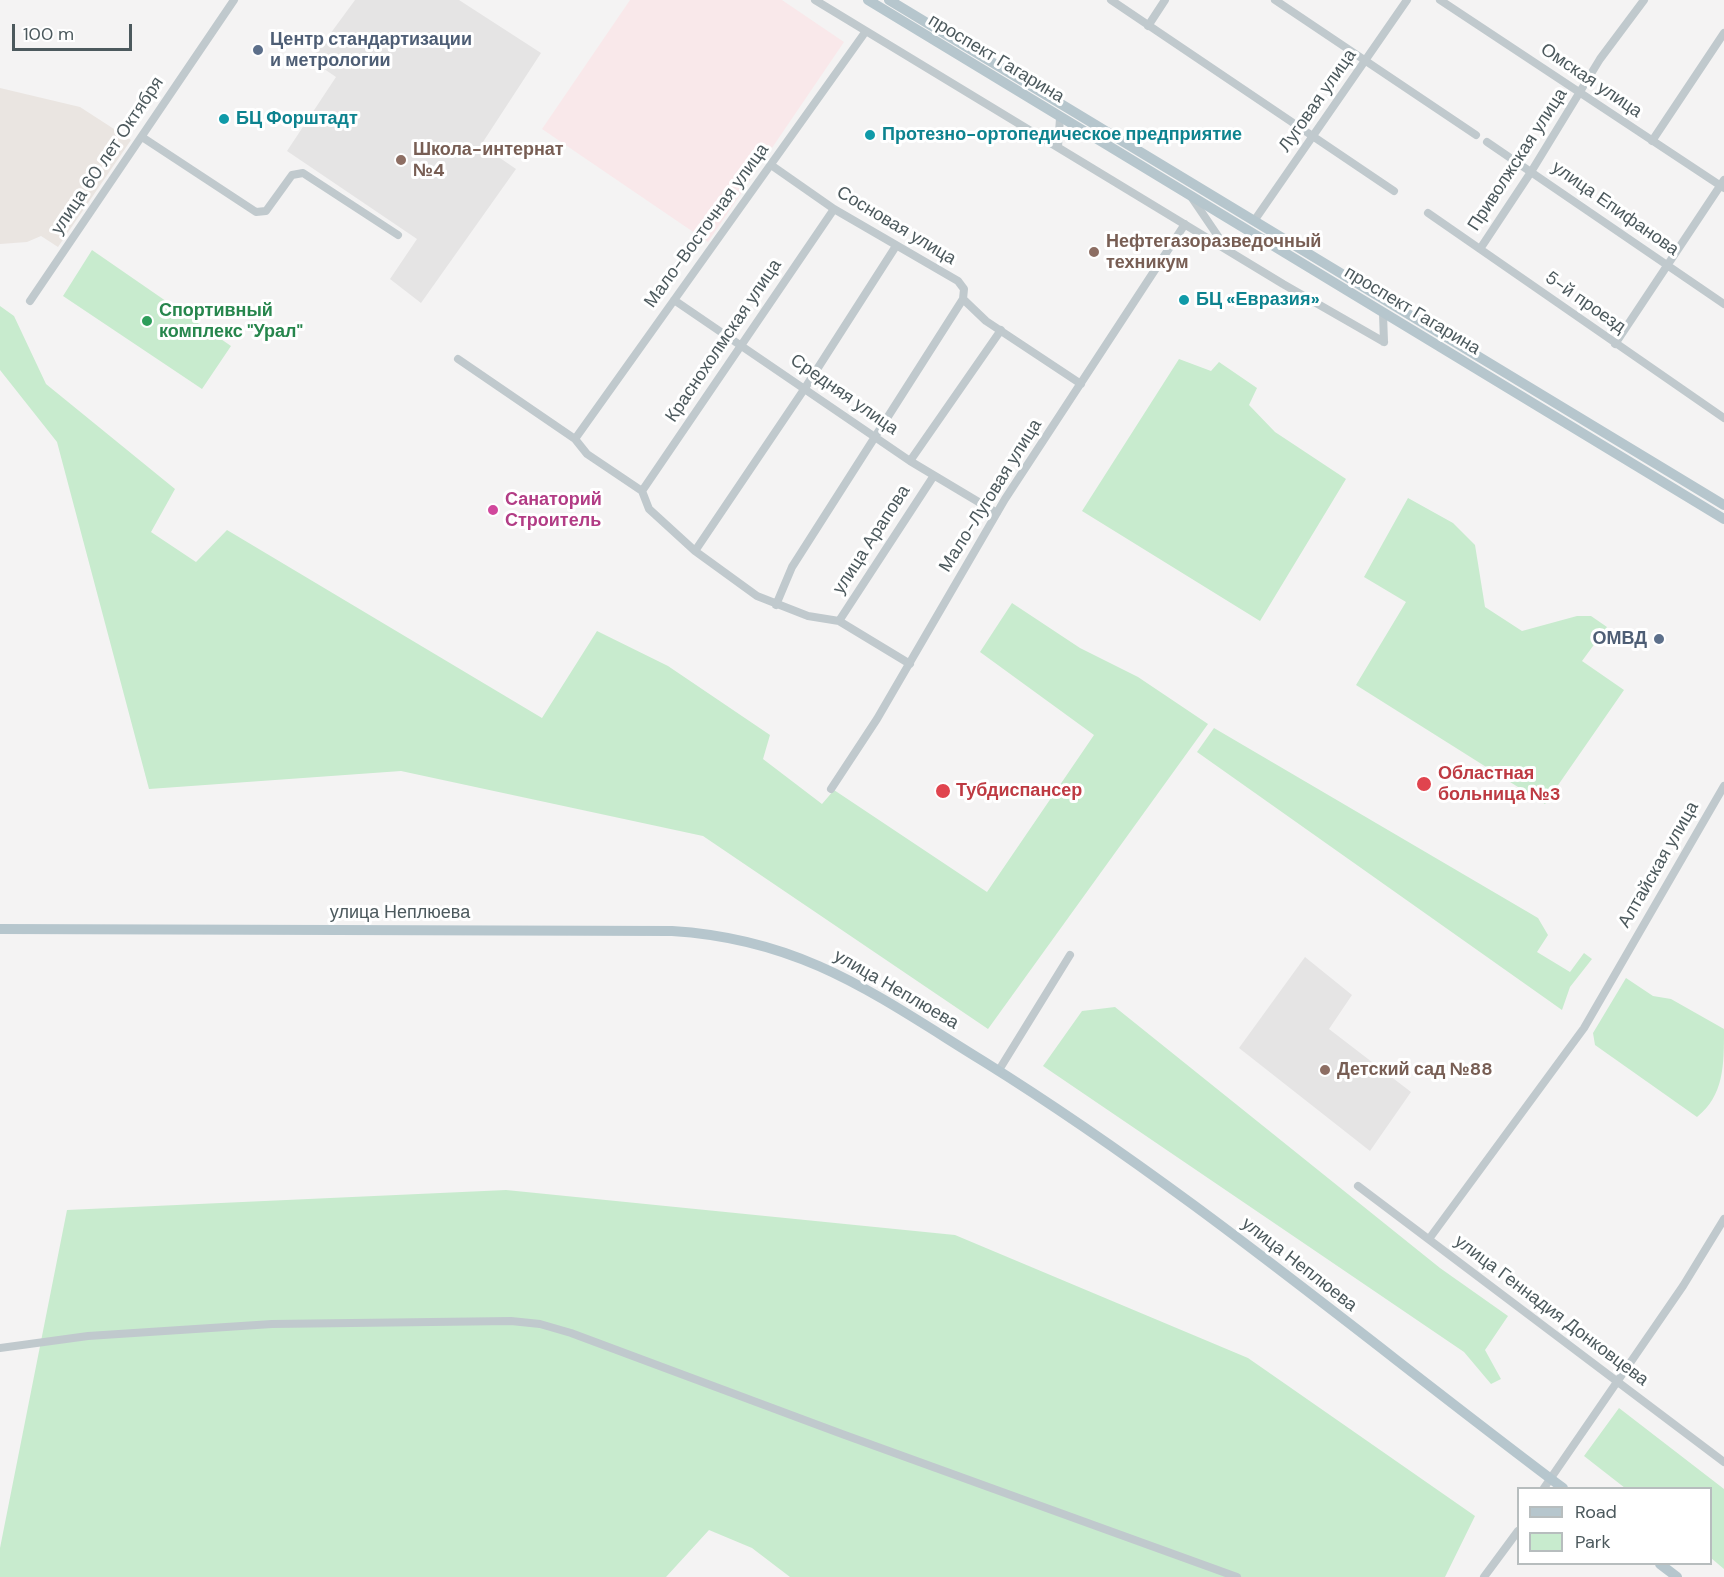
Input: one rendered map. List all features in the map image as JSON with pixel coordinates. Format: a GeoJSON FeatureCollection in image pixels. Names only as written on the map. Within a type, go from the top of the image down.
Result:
{"type":"FeatureCollection","features":[{"type":"Feature","properties":{"kind":"main road","name":"проспект Гагарина"},"geometry":{"type":"LineString","coordinates":[[868,0],[1724,519]]}},
{"type":"Feature","properties":{"kind":"main road","name":"проспект Гагарина"},"geometry":{"type":"LineString","coordinates":[[889,0],[1724,506]]}},
{"type":"Feature","properties":{"kind":"main road","name":"улица Неплюева"},"geometry":{"type":"LineString","coordinates":[[0,929],[672,931],[722,935],[784,951],[840,974],[999,1070],[1136,1161],[1547,1484]]}},
{"type":"Feature","properties":{"kind":"main road"},"geometry":{"type":"LineString","coordinates":[[1662,1565],[1677,1577]]}},
{"type":"Feature","properties":{"kind":"street","name":"улица 60 лет Октября"},"geometry":{"type":"LineString","coordinates":[[30,301],[234,0]]}},
{"type":"Feature","properties":{"kind":"street"},"geometry":{"type":"LineString","coordinates":[[815,0],[1384,342],[1383,314]]}},
{"type":"Feature","properties":{"kind":"street"},"geometry":{"type":"LineString","coordinates":[[1111,0],[1394,191]]}},
{"type":"Feature","properties":{"kind":"street"},"geometry":{"type":"LineString","coordinates":[[1148,26],[1165,0]]}},
{"type":"Feature","properties":{"kind":"street"},"geometry":{"type":"LineString","coordinates":[[1275,0],[1476,135]]}},
{"type":"Feature","properties":{"kind":"street","name":"Луговая улица"},"geometry":{"type":"LineString","coordinates":[[1254,221],[1407,0]]}},
{"type":"Feature","properties":{"kind":"street","name":"Омская улица"},"geometry":{"type":"LineString","coordinates":[[1440,0],[1652,141],[1723,185]]}},
{"type":"Feature","properties":{"kind":"street","name":"Приволжская улица"},"geometry":{"type":"LineString","coordinates":[[1480,249],[1581,94],[1600,59],[1644,0]]}},
{"type":"Feature","properties":{"kind":"street","name":"Мало-Восточная улица"},"geometry":{"type":"LineString","coordinates":[[575,440],[866,31]]}},
{"type":"Feature","properties":{"kind":"street"},"geometry":{"type":"LineString","coordinates":[[1652,141],[1724,33]]}},
{"type":"Feature","properties":{"kind":"street"},"geometry":{"type":"LineString","coordinates":[[1058,147],[1060,118]]}},
{"type":"Feature","properties":{"kind":"street"},"geometry":{"type":"LineString","coordinates":[[141,137],[256,212],[266,211],[292,175],[303,173],[398,235]]}},
{"type":"Feature","properties":{"kind":"street","name":"улица Епифанова"},"geometry":{"type":"LineString","coordinates":[[1487,142],[1724,303]]}},
{"type":"Feature","properties":{"kind":"street","name":"Сосновая улица"},"geometry":{"type":"LineString","coordinates":[[771,165],[834,209],[958,282],[964,289],[963,298],[986,321],[1081,384]]}},
{"type":"Feature","properties":{"kind":"street"},"geometry":{"type":"LineString","coordinates":[[1615,344],[1723,185]]}},
{"type":"Feature","properties":{"kind":"street"},"geometry":{"type":"LineString","coordinates":[[1192,198],[1226,249]]}},
{"type":"Feature","properties":{"kind":"street","name":"Краснохолмская улица"},"geometry":{"type":"LineString","coordinates":[[642,491],[834,209]]}},
{"type":"Feature","properties":{"kind":"street","name":"5-й проезд"},"geometry":{"type":"LineString","coordinates":[[1428,213],[1724,418]]}},
{"type":"Feature","properties":{"kind":"street","name":"Мало-Луговая улица"},"geometry":{"type":"LineString","coordinates":[[831,789],[910,664],[997,513],[1185,224]]}},
{"type":"Feature","properties":{"kind":"street"},"geometry":{"type":"LineString","coordinates":[[695,551],[805,388],[896,246]]}},
{"type":"Feature","properties":{"kind":"street"},"geometry":{"type":"LineString","coordinates":[[776,605],[792,567],[963,298]]}},
{"type":"Feature","properties":{"kind":"street","name":"Средняя улица"},"geometry":{"type":"LineString","coordinates":[[674,300],[933,477],[997,513]]}},
{"type":"Feature","properties":{"kind":"street","name":"улица Арапова"},"geometry":{"type":"LineString","coordinates":[[910,461],[1001,330]]}},
{"type":"Feature","properties":{"kind":"street"},"geometry":{"type":"LineString","coordinates":[[458,359],[575,440],[586,454],[642,491],[649,509],[695,551],[757,596],[810,616],[839,621],[910,664]]}},
{"type":"Feature","properties":{"kind":"street","name":"улица Арапова"},"geometry":{"type":"LineString","coordinates":[[839,621],[933,477]]}},
{"type":"Feature","properties":{"kind":"street","name":"Алтайская улица"},"geometry":{"type":"LineString","coordinates":[[1429,1239],[1575,1042],[1724,786]]}},
{"type":"Feature","properties":{"kind":"street"},"geometry":{"type":"LineString","coordinates":[[999,1070],[1070,955]]}},
{"type":"Feature","properties":{"kind":"street","name":"улица Геннадия Донковцева"},"geometry":{"type":"LineString","coordinates":[[1358,1186],[1724,1462]]}},
{"type":"Feature","properties":{"kind":"street"},"geometry":{"type":"LineString","coordinates":[[1547,1484],[1617,1383],[1724,1219]]}},
{"type":"Feature","properties":{"kind":"street"},"geometry":{"type":"LineString","coordinates":[[0,1348],[88,1336],[272,1324],[511,1321],[540,1324],[582,1337],[852,1438],[1237,1577]]}},
{"type":"Feature","properties":{"kind":"street"},"geometry":{"type":"LineString","coordinates":[[1484,1577],[1517,1532]]}},
{"type":"Feature","properties":{"kind":"shaded area","name":"Школа-интернат №4"},"geometry":{"type":"Polygon","coordinates":[[[355,0],[459,0],[541,53],[481,145],[516,169],[421,303],[390,279],[417,239],[287,151],[336,77],[311,60],[355,0]]]}},
{"type":"Feature","properties":{"kind":"shaded area"},"geometry":{"type":"Polygon","coordinates":[[[630,0],[782,0],[844,42],[708,242],[542,129],[630,0]]]}},
{"type":"Feature","properties":{"kind":"shaded area"},"geometry":{"type":"Polygon","coordinates":[[[0,88],[80,107],[131,140],[58,247],[41,236],[27,242],[0,244],[0,88]]]}},
{"type":"Feature","properties":{"kind":"shaded area","name":"Детский сад №88"},"geometry":{"type":"Polygon","coordinates":[[[1305,957],[1352,995],[1329,1029],[1411,1092],[1370,1151],[1239,1048],[1305,957]]]}},
{"type":"Feature","properties":{"kind":"green space","name":"Спортивный комплекс \"Урал\""},"geometry":{"type":"Polygon","coordinates":[[[92,250],[231,346],[202,389],[63,296],[92,250]]]}},
{"type":"Feature","properties":{"kind":"green space"},"geometry":{"type":"Polygon","coordinates":[[[0,306],[14,316],[46,384],[175,489],[151,532],[196,562],[227,530],[542,718],[597,631],[668,666],[770,735],[763,759],[822,804],[834,790],[987,892],[1094,735],[980,652],[1012,603],[1080,648],[1138,677],[1208,724],[988,1029],[703,836],[401,771],[149,789],[57,442],[0,370],[0,306]]]}},
{"type":"Feature","properties":{"kind":"green space"},"geometry":{"type":"Polygon","coordinates":[[[1179,359],[1211,371],[1219,362],[1257,388],[1249,405],[1275,432],[1346,479],[1260,621],[1082,511],[1179,359]]]}},
{"type":"Feature","properties":{"kind":"green space"},"geometry":{"type":"Polygon","coordinates":[[[1408,498],[1453,523],[1475,545],[1485,607],[1522,631],[1577,616],[1591,616],[1607,627],[1582,661],[1624,690],[1545,804],[1356,685],[1406,602],[1364,577],[1408,498]]]}},
{"type":"Feature","properties":{"kind":"green space"},"geometry":{"type":"Polygon","coordinates":[[[1214,728],[1538,918],[1548,935],[1537,952],[1570,972],[1584,953],[1592,959],[1570,987],[1562,1010],[1197,752],[1214,728]]]}},
{"type":"Feature","properties":{"kind":"green space"},"geometry":{"type":"Polygon","coordinates":[[[1626,978],[1653,996],[1671,999],[1724,1029],[1721,1079],[1713,1099],[1697,1117],[1595,1045],[1593,1033],[1626,978]]]}},
{"type":"Feature","properties":{"kind":"green space"},"geometry":{"type":"Polygon","coordinates":[[[1115,1007],[1440,1268],[1508,1316],[1485,1350],[1501,1379],[1491,1384],[1464,1352],[1043,1066],[1082,1011],[1115,1007]]]}},
{"type":"Feature","properties":{"kind":"green space"},"geometry":{"type":"Polygon","coordinates":[[[506,1190],[955,1235],[1248,1358],[1475,1516],[1445,1577],[790,1577],[752,1548],[709,1530],[666,1577],[0,1577],[0,1548],[67,1210],[506,1190]]]}},
{"type":"Feature","properties":{"kind":"green space"},"geometry":{"type":"Polygon","coordinates":[[[1619,1408],[1724,1489],[1724,1569],[1712,1559],[1712,1487],[1624,1487],[1584,1456],[1619,1408]]]}},
{"type":"Feature","properties":{"kind":"place","name":"Центр стандартизации и метрологии"},"geometry":{"type":"Point","coordinates":[258,50]}},
{"type":"Feature","properties":{"kind":"place","name":"БЦ Форштадт"},"geometry":{"type":"Point","coordinates":[224,119]}},
{"type":"Feature","properties":{"kind":"place","name":"Протезно-ортопедическое предприятие"},"geometry":{"type":"Point","coordinates":[870,135]}},
{"type":"Feature","properties":{"kind":"place","name":"Школа-интернат №4"},"geometry":{"type":"Point","coordinates":[401,160]}},
{"type":"Feature","properties":{"kind":"place","name":"Нефтегазоразведочный техникум"},"geometry":{"type":"Point","coordinates":[1094,252]}},
{"type":"Feature","properties":{"kind":"place","name":"БЦ «Евразия»"},"geometry":{"type":"Point","coordinates":[1184,300]}},
{"type":"Feature","properties":{"kind":"place","name":"Спортивный комплекс \"Урал\""},"geometry":{"type":"Point","coordinates":[147,321]}},
{"type":"Feature","properties":{"kind":"place","name":"Санаторий Строитель"},"geometry":{"type":"Point","coordinates":[493,510]}},
{"type":"Feature","properties":{"kind":"place","name":"ОМВД"},"geometry":{"type":"Point","coordinates":[1659,639]}},
{"type":"Feature","properties":{"kind":"place","name":"Областная больница №3"},"geometry":{"type":"Point","coordinates":[1424,784]}},
{"type":"Feature","properties":{"kind":"place","name":"Тубдиспансер"},"geometry":{"type":"Point","coordinates":[943,791]}},
{"type":"Feature","properties":{"kind":"place","name":"Детский сад №88"},"geometry":{"type":"Point","coordinates":[1325,1070]}}]}
